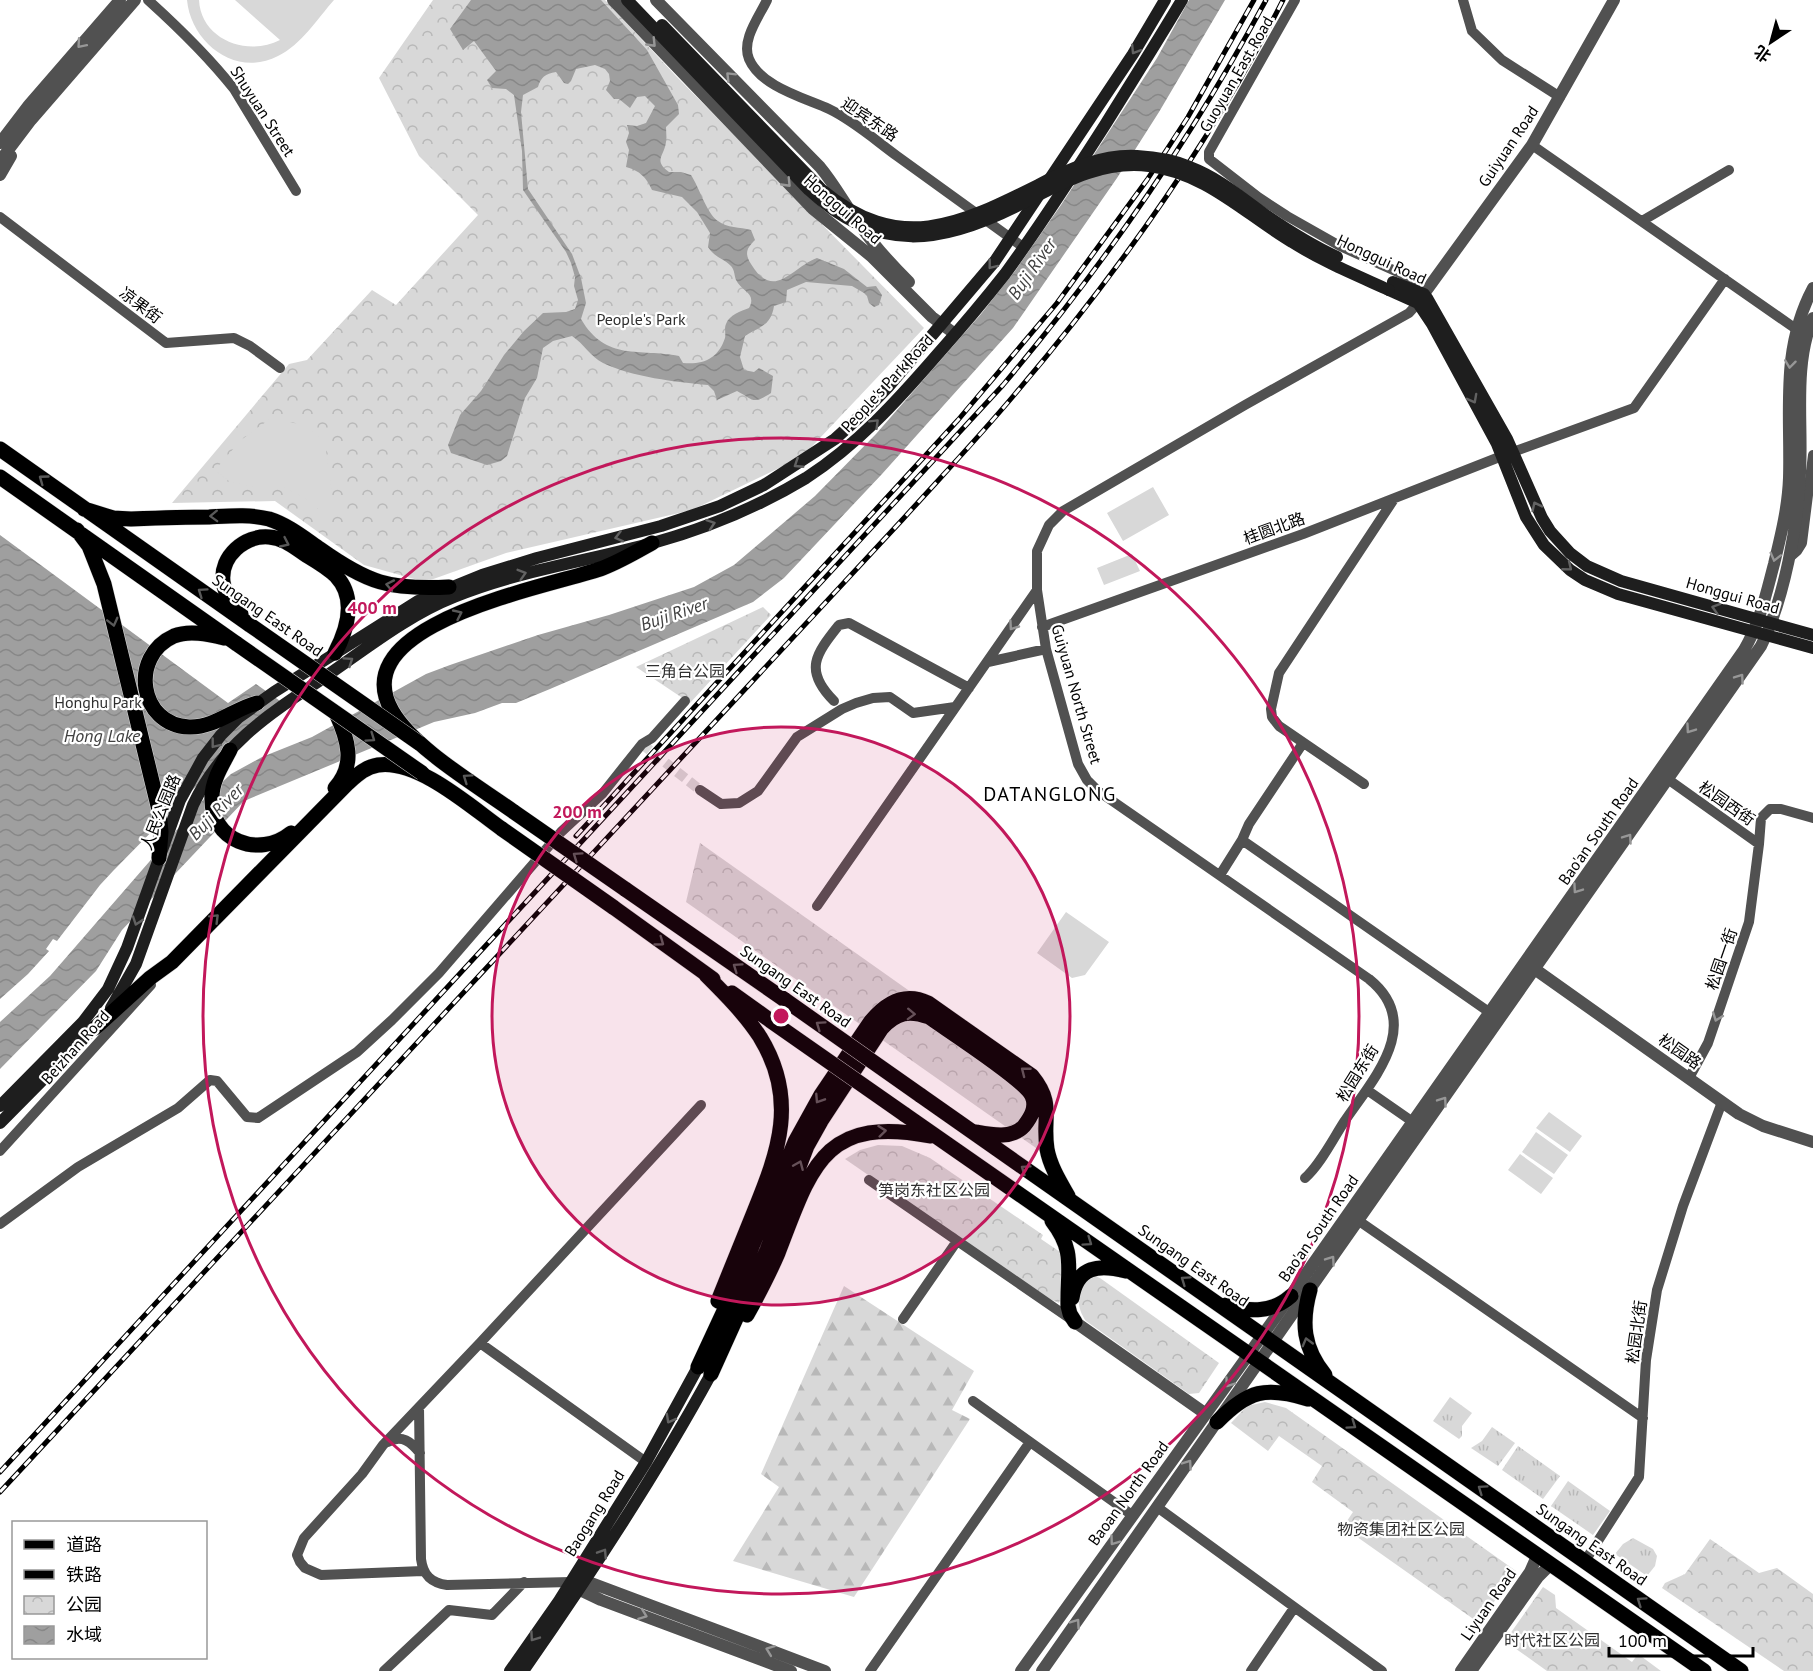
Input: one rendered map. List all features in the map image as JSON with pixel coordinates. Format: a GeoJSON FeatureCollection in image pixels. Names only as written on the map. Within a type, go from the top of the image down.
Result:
{"type":"FeatureCollection","features":[{"type":"Feature","properties":{"kind":"main road","name":"Honggui Road"},"geometry":{"type":"LineString","coordinates":[[627,0],[809,190],[834,211],[867,228],[889,234],[914,236],[950,233],[988,219],[1080,175],[1116,165],[1147,165],[1175,171],[1202,182],[1293,243],[1421,298],[1491,409],[1508,454],[1550,531],[1570,553],[1587,566],[1621,581],[1763,627],[1813,648]]}},
{"type":"Feature","properties":{"kind":"main road","name":"Honggui Road"},"geometry":{"type":"LineString","coordinates":[[638,0],[821,189],[864,217],[895,225],[918,227],[945,225],[990,210],[1061,173],[1080,166],[1116,157],[1154,158],[1201,171],[1302,238],[1391,286]]}},
{"type":"Feature","properties":{"kind":"main road","name":"People's Park Road"},"geometry":{"type":"LineString","coordinates":[[274,692],[400,611],[448,587],[537,558],[693,516],[764,485],[819,450],[857,419],[944,323],[1011,238],[1165,0]]}},
{"type":"Feature","properties":{"kind":"main road","name":"People's Park Road"},"geometry":{"type":"LineString","coordinates":[[283,705],[399,627],[451,598],[537,570],[652,543],[717,522],[773,497],[839,454],[868,430],[955,334],[1004,274],[1096,138],[1182,0]]}},
{"type":"Feature","properties":{"kind":"main road","name":"Sungang East Road"},"geometry":{"type":"LineString","coordinates":[[0,449],[625,890],[1741,1671]]}},
{"type":"Feature","properties":{"kind":"main road"},"geometry":{"type":"LineString","coordinates":[[0,477],[613,907],[771,1021],[1704,1671]]}},
{"type":"Feature","properties":{"kind":"main road"},"geometry":{"type":"LineString","coordinates":[[84,509],[122,519],[246,515],[269,519],[287,526],[350,570],[368,579],[404,587],[448,587]]}},
{"type":"Feature","properties":{"kind":"main road"},"geometry":{"type":"LineString","coordinates":[[77,530],[89,546],[104,584],[159,810],[161,832],[159,858]]}},
{"type":"Feature","properties":{"kind":"main road"},"geometry":{"type":"LineString","coordinates":[[250,625],[227,594],[223,580],[225,566],[232,553],[243,543],[256,537],[270,537],[285,541],[336,577],[344,589],[348,603],[345,633],[334,653]]}},
{"type":"Feature","properties":{"kind":"main road"},"geometry":{"type":"LineString","coordinates":[[418,743],[393,713],[385,691],[390,665],[401,647],[446,620],[499,598],[602,568],[652,543]]}},
{"type":"Feature","properties":{"kind":"main road","name":"Honggui Road"},"geometry":{"type":"LineString","coordinates":[[1763,627],[1813,635]]}},
{"type":"Feature","properties":{"kind":"main road"},"geometry":{"type":"LineString","coordinates":[[234,642],[211,635],[186,633],[175,636],[158,648],[148,663],[144,683],[146,695],[151,706],[160,716],[172,724],[187,727],[211,724],[245,706],[257,703]]}},
{"type":"Feature","properties":{"kind":"main road","name":"人民公园路"},"geometry":{"type":"LineString","coordinates":[[0,1106],[83,1022],[108,989],[117,971],[180,800],[203,758],[238,718],[274,692]]}},
{"type":"Feature","properties":{"kind":"main road","name":"人民公园路"},"geometry":{"type":"LineString","coordinates":[[0,1123],[95,1028],[118,998],[136,964],[193,805],[206,780],[245,734],[283,705]]}},
{"type":"Feature","properties":{"kind":"main road"},"geometry":{"type":"LineString","coordinates":[[95,1028],[150,978],[172,962],[313,815],[338,785],[349,759],[348,743],[336,713]]}},
{"type":"Feature","properties":{"kind":"main road"},"geometry":{"type":"LineString","coordinates":[[230,750],[214,784],[212,804],[219,825],[242,843],[264,846],[273,844],[291,833],[356,776],[371,767],[391,765],[422,773]]}},
{"type":"Feature","properties":{"kind":"main road"},"geometry":{"type":"LineString","coordinates":[[704,1370],[715,1310],[773,1166],[779,1140],[780,1094],[776,1072],[761,1040],[731,1001],[706,975]]}},
{"type":"Feature","properties":{"kind":"main road"},"geometry":{"type":"LineString","coordinates":[[704,1370],[785,1162],[803,1126],[871,1021],[892,1003],[910,998],[928,1003],[1032,1076],[1044,1092],[1047,1101],[1046,1140],[1050,1159],[1071,1200]]}},
{"type":"Feature","properties":{"kind":"main road"},"geometry":{"type":"LineString","coordinates":[[704,1370],[767,1250],[807,1146],[820,1121],[882,1028],[897,1015],[916,1013],[929,1017],[1015,1079],[1032,1095],[1034,1105],[1032,1113],[1018,1131],[997,1135],[976,1132],[964,1127]]}},
{"type":"Feature","properties":{"kind":"main road"},"geometry":{"type":"LineString","coordinates":[[704,1370],[735,1339],[760,1292],[804,1185],[826,1154],[858,1135],[875,1131],[892,1130],[937,1137]]}},
{"type":"Feature","properties":{"kind":"main road"},"geometry":{"type":"LineString","coordinates":[[1043,1210],[1063,1235],[1068,1249],[1068,1306],[1075,1322]]}},
{"type":"Feature","properties":{"kind":"main road"},"geometry":{"type":"LineString","coordinates":[[1075,1322],[1072,1307],[1073,1293],[1083,1274],[1089,1270],[1114,1268],[1134,1274]]}},
{"type":"Feature","properties":{"kind":"main road"},"geometry":{"type":"LineString","coordinates":[[1310,1290],[1305,1309],[1305,1337],[1316,1362],[1335,1386]]}},
{"type":"Feature","properties":{"kind":"main road"},"geometry":{"type":"LineString","coordinates":[[1214,1301],[1242,1309],[1263,1310],[1278,1306],[1291,1296]]}},
{"type":"Feature","properties":{"kind":"main road","name":"Baogang Road"},"geometry":{"type":"LineString","coordinates":[[510,1671],[579,1584],[646,1462],[704,1370]]}},
{"type":"Feature","properties":{"kind":"main road","name":"Baogang Road"},"geometry":{"type":"LineString","coordinates":[[523,1671],[579,1584],[657,1471],[704,1370]]}},
{"type":"Feature","properties":{"kind":"main road"},"geometry":{"type":"LineString","coordinates":[[1212,1418],[1241,1400],[1263,1392],[1282,1393],[1322,1404]]}},
{"type":"Feature","properties":{"kind":"street"},"geometry":{"type":"LineString","coordinates":[[0,143],[29,105],[120,0]]}},
{"type":"Feature","properties":{"kind":"street"},"geometry":{"type":"LineString","coordinates":[[0,161],[31,120],[135,0]]}},
{"type":"Feature","properties":{"kind":"street","name":"Shuyuan Street"},"geometry":{"type":"LineString","coordinates":[[148,0],[201,50],[234,89],[296,191]]}},
{"type":"Feature","properties":{"kind":"street","name":"Honggui Road"},"geometry":{"type":"LineString","coordinates":[[613,0],[813,208],[871,256],[955,334]]}},
{"type":"Feature","properties":{"kind":"street","name":"Honggui Road"},"geometry":{"type":"LineString","coordinates":[[656,0],[831,180],[859,224],[944,323]]}},
{"type":"Feature","properties":{"kind":"street","name":"迎宾东路"},"geometry":{"type":"LineString","coordinates":[[767,0],[753,28],[747,49],[749,59],[755,68],[785,91],[841,115],[1023,247]]}},
{"type":"Feature","properties":{"kind":"street","name":"Guoyuan East Road"},"geometry":{"type":"LineString","coordinates":[[1295,0],[1209,152],[1209,159],[1287,216],[1340,246],[1402,274],[1421,298]]}},
{"type":"Feature","properties":{"kind":"street"},"geometry":{"type":"LineString","coordinates":[[1463,0],[1472,31],[1502,60],[1560,97]]}},
{"type":"Feature","properties":{"kind":"street","name":"Guiyuan Road"},"geometry":{"type":"LineString","coordinates":[[1421,298],[1532,145],[1614,0]]}},
{"type":"Feature","properties":{"kind":"street"},"geometry":{"type":"LineString","coordinates":[[0,133],[29,105]]}},
{"type":"Feature","properties":{"kind":"street"},"geometry":{"type":"LineString","coordinates":[[0,176],[31,120]]}},
{"type":"Feature","properties":{"kind":"street"},"geometry":{"type":"LineString","coordinates":[[1532,145],[1797,328]]}},
{"type":"Feature","properties":{"kind":"street"},"geometry":{"type":"LineString","coordinates":[[1642,221],[1729,170]]}},
{"type":"Feature","properties":{"kind":"street","name":"凉果街"},"geometry":{"type":"LineString","coordinates":[[0,217],[166,343],[234,338],[250,346],[280,369]]}},
{"type":"Feature","properties":{"kind":"street","name":"桂圆北路"},"geometry":{"type":"LineString","coordinates":[[1042,627],[1175,581],[1634,408],[1725,279]]}},
{"type":"Feature","properties":{"kind":"street","name":"Bao'an South Road"},"geometry":{"type":"LineString","coordinates":[[1268,1339],[1291,1296],[1489,1012],[1763,627],[1783,525],[1789,478],[1789,365],[1797,328],[1813,288]]}},
{"type":"Feature","properties":{"kind":"street","name":"Guiyuan North Street"},"geometry":{"type":"LineString","coordinates":[[1369,979],[1098,791],[1087,780],[1078,764],[1046,649],[1037,590],[1037,550],[1050,525],[1063,511],[1409,313],[1421,298]]}},
{"type":"Feature","properties":{"kind":"street","name":"Bao'an South Road"},"geometry":{"type":"LineString","coordinates":[[1268,1339],[1310,1290],[1752,661],[1789,558],[1795,525],[1800,473],[1802,366],[1813,318]]}},
{"type":"Feature","properties":{"kind":"street"},"geometry":{"type":"LineString","coordinates":[[1789,558],[1802,543],[1813,461]]}},
{"type":"Feature","properties":{"kind":"street"},"geometry":{"type":"LineString","coordinates":[[1364,784],[1279,726],[1272,717],[1271,709],[1279,673],[1394,499]]}},
{"type":"Feature","properties":{"kind":"street"},"geometry":{"type":"LineString","coordinates":[[817,906],[1037,590]]}},
{"type":"Feature","properties":{"kind":"street"},"geometry":{"type":"LineString","coordinates":[[834,700],[821,688],[817,674],[818,654],[839,625],[849,623],[969,688]]}},
{"type":"Feature","properties":{"kind":"street"},"geometry":{"type":"LineString","coordinates":[[988,662],[1046,649]]}},
{"type":"Feature","properties":{"kind":"street"},"geometry":{"type":"LineString","coordinates":[[700,790],[722,804],[739,803],[758,791],[797,737],[842,709],[873,698],[890,697],[913,713],[955,707]]}},
{"type":"Feature","properties":{"kind":"street"},"geometry":{"type":"LineString","coordinates":[[0,1224],[78,1167],[178,1108],[210,1080],[217,1081],[247,1117],[258,1118],[357,1052],[439,973],[561,832],[603,793],[642,744],[652,738],[685,701]]}},
{"type":"Feature","properties":{"kind":"street"},"geometry":{"type":"LineString","coordinates":[[1220,875],[1242,840],[1249,824],[1303,743]]}},
{"type":"Feature","properties":{"kind":"street","name":"松园西街"},"geometry":{"type":"LineString","coordinates":[[1669,780],[1759,844]]}},
{"type":"Feature","properties":{"kind":"street","name":"松园西街"},"geometry":{"type":"LineString","coordinates":[[1759,844],[1761,818],[1770,809],[1781,809],[1813,818]]}},
{"type":"Feature","properties":{"kind":"street"},"geometry":{"type":"LineString","coordinates":[[1242,840],[1489,1012]]}},
{"type":"Feature","properties":{"kind":"street","name":"松园一街"},"geometry":{"type":"LineString","coordinates":[[1689,1078],[1708,1043],[1749,922],[1759,844]]}},
{"type":"Feature","properties":{"kind":"street","name":"Beizhan Road"},"geometry":{"type":"LineString","coordinates":[[0,1151],[172,962]]}},
{"type":"Feature","properties":{"kind":"street","name":"松园路"},"geometry":{"type":"LineString","coordinates":[[1536,970],[1722,1102],[1756,1123],[1813,1143]]}},
{"type":"Feature","properties":{"kind":"street","name":"松园东街"},"geometry":{"type":"LineString","coordinates":[[1305,1178],[1367,1090],[1392,1047],[1394,1024],[1388,999],[1369,979]]}},
{"type":"Feature","properties":{"kind":"street"},"geometry":{"type":"LineString","coordinates":[[1367,1090],[1413,1122]]}},
{"type":"Feature","properties":{"kind":"street","name":"松园北街"},"geometry":{"type":"LineString","coordinates":[[1585,1561],[1639,1477],[1646,1360],[1657,1290],[1683,1206],[1722,1102]]}},
{"type":"Feature","properties":{"kind":"street"},"geometry":{"type":"LineString","coordinates":[[423,1571],[321,1575],[305,1568],[297,1555],[304,1538],[362,1474],[383,1445],[701,1105]]}},
{"type":"Feature","properties":{"kind":"street"},"geometry":{"type":"LineString","coordinates":[[869,1180],[1212,1418]]}},
{"type":"Feature","properties":{"kind":"street"},"geometry":{"type":"LineString","coordinates":[[1359,1221],[1644,1418]]}},
{"type":"Feature","properties":{"kind":"street"},"geometry":{"type":"LineString","coordinates":[[903,1319],[957,1241]]}},
{"type":"Feature","properties":{"kind":"street","name":"Baoan North Road"},"geometry":{"type":"LineString","coordinates":[[1042,1671],[1157,1508],[1212,1418],[1268,1339]]}},
{"type":"Feature","properties":{"kind":"street"},"geometry":{"type":"LineString","coordinates":[[480,1343],[646,1462]]}},
{"type":"Feature","properties":{"kind":"street"},"geometry":{"type":"LineString","coordinates":[[973,1401],[1132,1515]]}},
{"type":"Feature","properties":{"kind":"street"},"geometry":{"type":"LineString","coordinates":[[419,1407],[423,1571],[432,1581],[447,1585],[524,1582],[579,1584],[825,1671]]}},
{"type":"Feature","properties":{"kind":"street","name":"Baoan North Road"},"geometry":{"type":"LineString","coordinates":[[1021,1671],[1132,1515],[1212,1418]]}},
{"type":"Feature","properties":{"kind":"street"},"geometry":{"type":"LineString","coordinates":[[383,1445],[392,1439],[404,1439],[420,1453]]}},
{"type":"Feature","properties":{"kind":"street"},"geometry":{"type":"LineString","coordinates":[[870,1671],[1030,1442]]}},
{"type":"Feature","properties":{"kind":"street"},"geometry":{"type":"LineString","coordinates":[[1157,1508],[1382,1671]]}},
{"type":"Feature","properties":{"kind":"street","name":"Liyuan Road"},"geometry":{"type":"LineString","coordinates":[[1461,1671],[1530,1572],[1538,1554]]}},
{"type":"Feature","properties":{"kind":"street","name":"Liyuan Road"},"geometry":{"type":"LineString","coordinates":[[1471,1671],[1538,1577],[1551,1564]]}},
{"type":"Feature","properties":{"kind":"street"},"geometry":{"type":"LineString","coordinates":[[384,1671],[448,1610],[492,1615],[524,1582]]}},
{"type":"Feature","properties":{"kind":"street"},"geometry":{"type":"LineString","coordinates":[[579,1584],[791,1671]]}},
{"type":"Feature","properties":{"kind":"street"},"geometry":{"type":"LineString","coordinates":[[1251,1671],[1294,1608]]}},
{"type":"Feature","properties":{"kind":"green space"},"geometry":{"type":"Polygon","coordinates":[[[187,0],[199,0],[208,26],[217,35],[228,41],[254,47],[280,40],[235,0],[334,0],[309,31],[286,51],[262,62],[247,63],[218,52],[206,42],[190,16],[187,0]]]}},
{"type":"Feature","properties":{"kind":"green space","name":"People's Park"},"geometry":{"type":"Polygon","coordinates":[[[433,0],[605,0],[675,75],[924,328],[802,457],[692,510],[506,553],[425,582],[364,565],[275,501],[172,503],[289,364],[307,360],[372,290],[396,305],[478,215],[419,156],[379,78],[433,0]]]}},
{"type":"Feature","properties":{"kind":"green space"},"geometry":{"type":"Polygon","coordinates":[[[270,419],[306,425],[325,443],[333,501],[326,517],[310,501],[280,485],[256,487],[230,482],[215,470],[241,440],[270,419]]]}},
{"type":"Feature","properties":{"kind":"green space"},"geometry":{"type":"Polygon","coordinates":[[[1153,487],[1169,515],[1123,541],[1107,513],[1153,487]]]}},
{"type":"Feature","properties":{"kind":"green space"},"geometry":{"type":"Polygon","coordinates":[[[1132,554],[1140,571],[1104,585],[1097,568],[1132,554]]]}},
{"type":"Feature","properties":{"kind":"green space","name":"三角台公园"},"geometry":{"type":"Polygon","coordinates":[[[763,607],[771,615],[690,703],[636,667],[763,607]]]}},
{"type":"Feature","properties":{"kind":"green space"},"geometry":{"type":"Polygon","coordinates":[[[700,843],[1034,1079],[1046,1155],[686,902],[700,843]]]}},
{"type":"Feature","properties":{"kind":"green space"},"geometry":{"type":"Polygon","coordinates":[[[1066,912],[1109,942],[1085,975],[1072,978],[1037,953],[1066,912]]]}},
{"type":"Feature","properties":{"kind":"green space"},"geometry":{"type":"Polygon","coordinates":[[[1549,1112],[1582,1136],[1570,1152],[1536,1128],[1549,1112]]]}},
{"type":"Feature","properties":{"kind":"green space"},"geometry":{"type":"Polygon","coordinates":[[[1536,1132],[1568,1155],[1554,1174],[1522,1152],[1536,1132]]]}},
{"type":"Feature","properties":{"kind":"green space","name":"笋岗东社区公园"},"geometry":{"type":"Polygon","coordinates":[[[878,1145],[902,1146],[930,1158],[1043,1235],[1041,1239],[1063,1254],[1062,1294],[1059,1303],[1045,1297],[845,1159],[860,1150],[878,1145]]]}},
{"type":"Feature","properties":{"kind":"green space"},"geometry":{"type":"Polygon","coordinates":[[[1520,1154],[1553,1178],[1541,1194],[1508,1170],[1520,1154]]]}},
{"type":"Feature","properties":{"kind":"green space"},"geometry":{"type":"Polygon","coordinates":[[[1095,1276],[1219,1363],[1199,1393],[1189,1394],[1086,1321],[1080,1309],[1080,1290],[1088,1280],[1095,1276]]]}},
{"type":"Feature","properties":{"kind":"green space"},"geometry":{"type":"Polygon","coordinates":[[[844,1286],[974,1371],[952,1410],[970,1419],[854,1597],[733,1561],[779,1487],[761,1474],[844,1286]]]}},
{"type":"Feature","properties":{"kind":"green space"},"geometry":{"type":"Polygon","coordinates":[[[1450,1397],[1472,1413],[1462,1426],[1462,1436],[1459,1439],[1433,1421],[1450,1397]]]}},
{"type":"Feature","properties":{"kind":"green space","name":"物资集团社区公园"},"geometry":{"type":"Polygon","coordinates":[[[1265,1402],[1286,1408],[1516,1571],[1479,1623],[1343,1527],[1353,1512],[1312,1482],[1322,1466],[1279,1436],[1268,1451],[1231,1423],[1247,1406],[1265,1402]]]}},
{"type":"Feature","properties":{"kind":"green space"},"geometry":{"type":"Polygon","coordinates":[[[1492,1427],[1515,1443],[1498,1466],[1471,1448],[1482,1441],[1492,1427]]]}},
{"type":"Feature","properties":{"kind":"green space"},"geometry":{"type":"Polygon","coordinates":[[[1518,1446],[1560,1476],[1543,1499],[1502,1470],[1518,1446]]]}},
{"type":"Feature","properties":{"kind":"green space"},"geometry":{"type":"Polygon","coordinates":[[[1568,1481],[1610,1511],[1593,1535],[1551,1506],[1568,1481]]]}},
{"type":"Feature","properties":{"kind":"green space"},"geometry":{"type":"Polygon","coordinates":[[[1633,1538],[1653,1549],[1657,1556],[1655,1566],[1647,1576],[1615,1554],[1623,1544],[1633,1538]]]}},
{"type":"Feature","properties":{"kind":"green space"},"geometry":{"type":"Polygon","coordinates":[[[1710,1539],[1759,1573],[1777,1568],[1813,1594],[1813,1671],[1784,1671],[1662,1588],[1665,1583],[1685,1574],[1710,1539]]]}},
{"type":"Feature","properties":{"kind":"green space","name":"时代社区公园"},"geometry":{"type":"Polygon","coordinates":[[[1543,1587],[1555,1595],[1556,1608],[1632,1662],[1638,1654],[1661,1671],[1547,1671],[1505,1641],[1543,1587]]]}},
{"type":"Feature","properties":{"kind":"water"},"geometry":{"type":"Polygon","coordinates":[[[471,0],[601,0],[647,50],[678,105],[679,114],[666,127],[665,147],[660,161],[664,168],[669,172],[691,175],[707,207],[718,221],[729,226],[751,230],[755,240],[748,248],[747,254],[759,275],[768,280],[783,279],[817,258],[844,269],[867,287],[876,286],[882,295],[879,305],[874,307],[864,293],[852,286],[806,282],[787,290],[786,302],[774,306],[773,313],[767,322],[745,336],[740,357],[744,370],[754,372],[759,368],[773,376],[771,393],[756,400],[737,391],[717,400],[714,391],[708,385],[641,375],[603,363],[572,336],[553,341],[543,348],[537,378],[525,398],[507,456],[501,461],[487,465],[451,453],[448,445],[460,415],[481,391],[504,355],[543,313],[566,312],[575,309],[578,300],[574,286],[575,277],[566,252],[523,190],[522,151],[514,95],[506,89],[492,88],[487,80],[496,71],[474,41],[463,50],[450,29],[471,0]],[[595,65],[576,69],[568,84],[564,83],[556,72],[549,74],[542,78],[538,87],[523,95],[521,112],[528,189],[572,254],[581,278],[586,303],[581,319],[591,333],[601,342],[625,351],[679,356],[683,363],[703,362],[714,356],[722,345],[725,338],[725,327],[730,318],[749,308],[750,296],[736,280],[731,266],[708,247],[710,233],[697,212],[682,197],[652,190],[642,175],[626,167],[629,150],[626,142],[629,133],[627,125],[637,126],[646,123],[655,106],[645,96],[637,97],[630,108],[619,99],[614,99],[606,90],[610,81],[605,69],[595,65]]]}},
{"type":"Feature","properties":{"kind":"water","name":"Buji River"},"geometry":{"type":"Polygon","coordinates":[[[1189,0],[1225,0],[1117,178],[1013,328],[882,474],[784,578],[753,602],[550,689],[516,703],[502,703],[475,713],[434,722],[244,801],[122,930],[96,971],[0,1069],[0,1022],[50,976],[202,801],[231,774],[262,757],[312,737],[426,674],[538,635],[694,587],[734,565],[815,496],[876,434],[981,314],[1015,271],[1157,58],[1189,0]]]}},
{"type":"Feature","properties":{"kind":"water","name":"Hong Lake"},"geometry":{"type":"Polygon","coordinates":[[[0,535],[228,703],[256,684],[280,701],[113,871],[57,941],[53,939],[46,949],[49,951],[0,999],[0,535]]]}},
{"type":"Feature","properties":{"kind":"tunnel"},"geometry":{"type":"LineString","coordinates":[[642,744],[700,790]]}},
{"type":"Feature","properties":{"kind":"railway"},"geometry":{"type":"LineString","coordinates":[[576,836],[958,420],[1057,303],[1147,180],[1188,117],[1254,0]]}},
{"type":"Feature","properties":{"kind":"railway"},"geometry":{"type":"LineString","coordinates":[[0,1472],[1003,385],[1076,294],[1145,199],[1208,102],[1266,0]]}},
{"type":"Feature","properties":{"kind":"railway"},"geometry":{"type":"LineString","coordinates":[[0,1492],[903,519],[1001,410],[1090,301],[1161,205],[1225,104],[1283,0]]}},
{"type":"Feature","properties":{"kind":"district","name":"DATANGLONG"},"geometry":{"type":"Point","coordinates":[1050,794]}},
{"type":"Feature","properties":{"kind":"park label","name":"Honghu Park"},"geometry":{"type":"Point","coordinates":[98,702]}}]}
